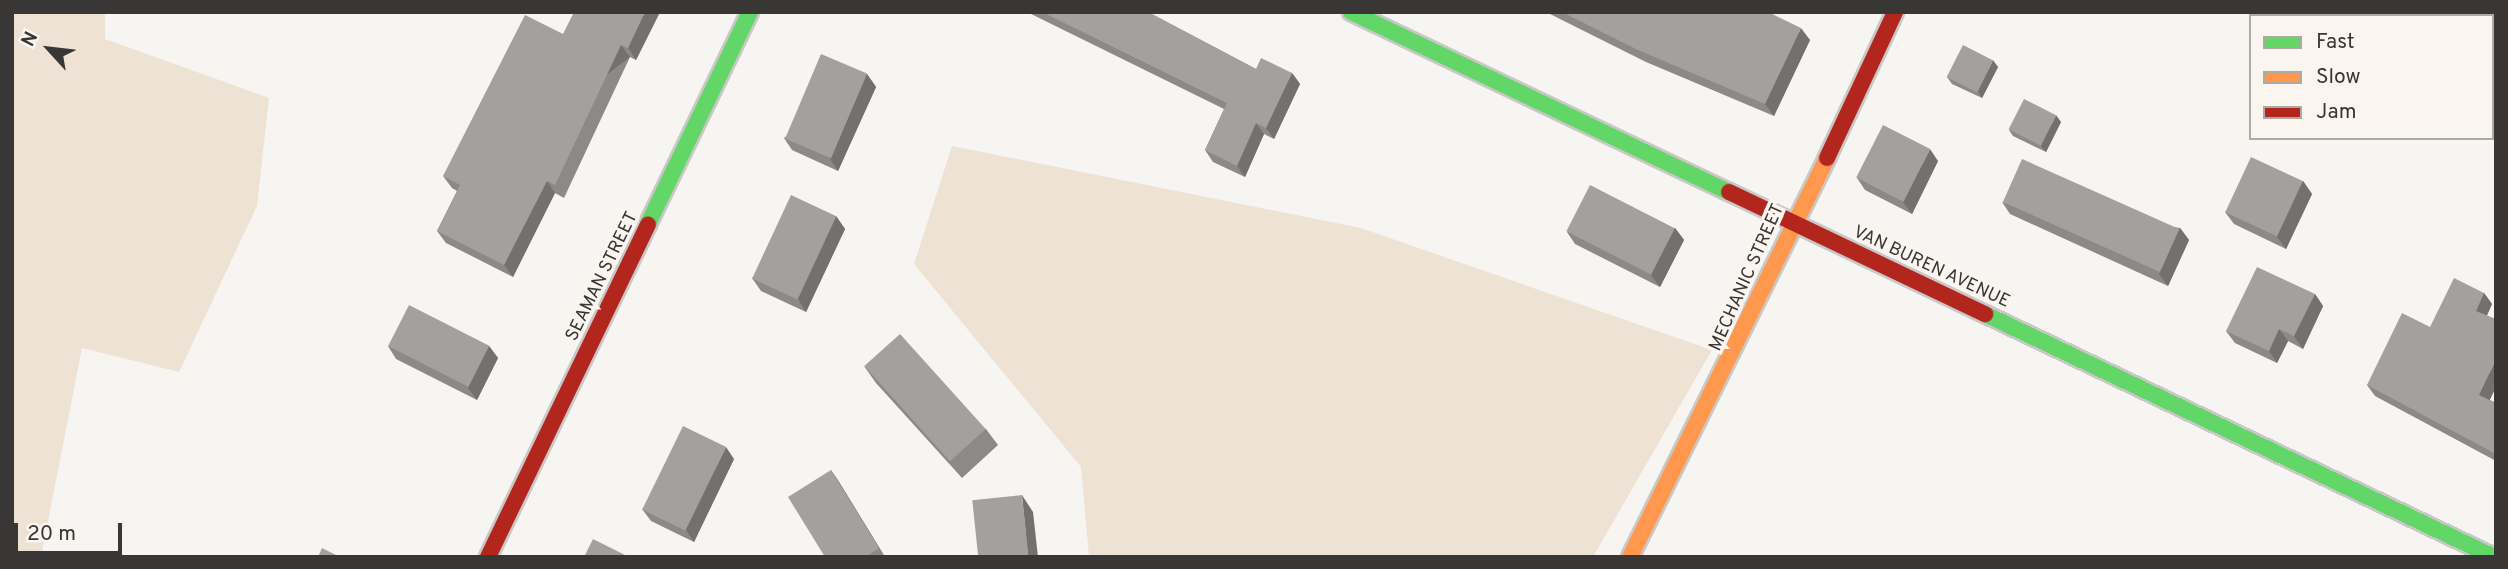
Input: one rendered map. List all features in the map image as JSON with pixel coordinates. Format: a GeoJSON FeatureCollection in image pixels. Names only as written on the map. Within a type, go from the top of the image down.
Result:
{"type":"FeatureCollection","features":[{"type":"Feature","properties":{"kind":"street","name":"SEAMAN STREET"},"geometry":{"type":"LineString","coordinates":[[488,557],[750,12]]}},
{"type":"Feature","properties":{"kind":"street","name":"VAN BUREN AVENUE"},"geometry":{"type":"LineString","coordinates":[[1351,12],[2494,557]]}},
{"type":"Feature","properties":{"kind":"street","name":"MECHANIC STREET"},"geometry":{"type":"LineString","coordinates":[[1630,557],[1741,343],[1793,223],[1895,12]]}},
{"type":"Feature","properties":{"kind":"shaded area"},"geometry":{"type":"Polygon","coordinates":[[[12,12],[105,12],[105,39],[269,98],[257,206],[179,372],[82,348],[41,557],[12,557],[12,12]]]}},
{"type":"Feature","properties":{"kind":"shaded area"},"geometry":{"type":"Polygon","coordinates":[[[952,146],[1361,228],[1712,350],[1593,557],[1089,557],[1081,467],[914,264],[952,146]]]}},
{"type":"Feature","properties":{"kind":"building"},"geometry":{"type":"Polygon","coordinates":[[[574,12],[645,12],[628,48],[621,45],[555,185],[547,181],[504,265],[437,231],[460,185],[443,176],[525,15],[563,34],[574,12]]]}},
{"type":"Feature","properties":{"kind":"building"},"geometry":{"type":"Polygon","coordinates":[[[1042,12],[1148,12],[1256,69],[1261,58],[1292,73],[1266,128],[1256,123],[1237,166],[1205,150],[1227,103],[1042,12]]]}},
{"type":"Feature","properties":{"kind":"building"},"geometry":{"type":"Polygon","coordinates":[[[1562,12],[1768,12],[1801,28],[1765,104],[1638,50],[1562,12]]]}},
{"type":"Feature","properties":{"kind":"building"},"geometry":{"type":"Polygon","coordinates":[[[2496,12],[2496,45],[2494,14],[2384,14],[2496,12]]]}},
{"type":"Feature","properties":{"kind":"building"},"geometry":{"type":"Polygon","coordinates":[[[1963,45],[1993,60],[1977,93],[1947,77],[1963,45]]]}},
{"type":"Feature","properties":{"kind":"building"},"geometry":{"type":"Polygon","coordinates":[[[821,54],[867,74],[831,158],[785,139],[821,54]]]}},
{"type":"Feature","properties":{"kind":"building"},"geometry":{"type":"Polygon","coordinates":[[[2024,99],[2056,115],[2041,146],[2009,129],[2024,99]]]}},
{"type":"Feature","properties":{"kind":"building"},"geometry":{"type":"Polygon","coordinates":[[[1883,125],[1930,149],[1903,202],[1856,178],[1883,125]]]}},
{"type":"Feature","properties":{"kind":"building"},"geometry":{"type":"Polygon","coordinates":[[[2251,157],[2303,181],[2277,236],[2225,212],[2251,157]]]}},
{"type":"Feature","properties":{"kind":"building"},"geometry":{"type":"Polygon","coordinates":[[[2022,159],[2179,229],[2160,272],[2003,202],[2022,159]]]}},
{"type":"Feature","properties":{"kind":"building"},"geometry":{"type":"Polygon","coordinates":[[[1590,185],[1675,228],[1651,274],[1566,231],[1590,185]]]}},
{"type":"Feature","properties":{"kind":"building"},"geometry":{"type":"Polygon","coordinates":[[[791,195],[836,216],[797,300],[752,278],[791,195]]]}},
{"type":"Feature","properties":{"kind":"building"},"geometry":{"type":"Polygon","coordinates":[[[2257,267],[2315,294],[2294,336],[2279,329],[2269,351],[2226,331],[2257,267]]]}},
{"type":"Feature","properties":{"kind":"building"},"geometry":{"type":"Polygon","coordinates":[[[2454,278],[2484,293],[2476,311],[2496,319],[2496,359],[2479,395],[2496,403],[2496,454],[2367,385],[2402,313],[2430,327],[2454,278]]]}},
{"type":"Feature","properties":{"kind":"building"},"geometry":{"type":"Polygon","coordinates":[[[409,305],[489,346],[468,387],[388,346],[409,305]]]}},
{"type":"Feature","properties":{"kind":"building"},"geometry":{"type":"Polygon","coordinates":[[[900,334],[986,429],[950,461],[864,366],[900,334]]]}},
{"type":"Feature","properties":{"kind":"building"},"geometry":{"type":"Polygon","coordinates":[[[683,426],[726,447],[685,531],[642,510],[683,426]]]}},
{"type":"Feature","properties":{"kind":"building"},"geometry":{"type":"Polygon","coordinates":[[[831,470],[879,548],[866,557],[825,557],[788,497],[831,470]]]}},
{"type":"Feature","properties":{"kind":"building"},"geometry":{"type":"Polygon","coordinates":[[[1022,495],[1028,557],[978,557],[972,500],[1022,495]]]}},
{"type":"Feature","properties":{"kind":"building"},"geometry":{"type":"Polygon","coordinates":[[[593,539],[629,557],[584,557],[593,539]]]}},
{"type":"Feature","properties":{"kind":"building"},"geometry":{"type":"Polygon","coordinates":[[[322,548],[340,557],[318,557],[322,548]]]}},
{"type":"Feature","properties":{"kind":"traffic: fast"},"geometry":{"type":"LineString","coordinates":[[648,224],[750,12]]}},
{"type":"Feature","properties":{"kind":"traffic: fast"},"geometry":{"type":"LineString","coordinates":[[1351,12],[1729,192]]}},
{"type":"Feature","properties":{"kind":"traffic: fast"},"geometry":{"type":"LineString","coordinates":[[1985,314],[2494,557]]}},
{"type":"Feature","properties":{"kind":"traffic: slow"},"geometry":{"type":"LineString","coordinates":[[1630,557],[1827,158]]}},
{"type":"Feature","properties":{"kind":"traffic: jam"},"geometry":{"type":"LineString","coordinates":[[1827,158],[1895,12]]}},
{"type":"Feature","properties":{"kind":"traffic: jam"},"geometry":{"type":"LineString","coordinates":[[1729,192],[1985,314]]}},
{"type":"Feature","properties":{"kind":"traffic: jam"},"geometry":{"type":"LineString","coordinates":[[488,557],[648,224]]}}]}
